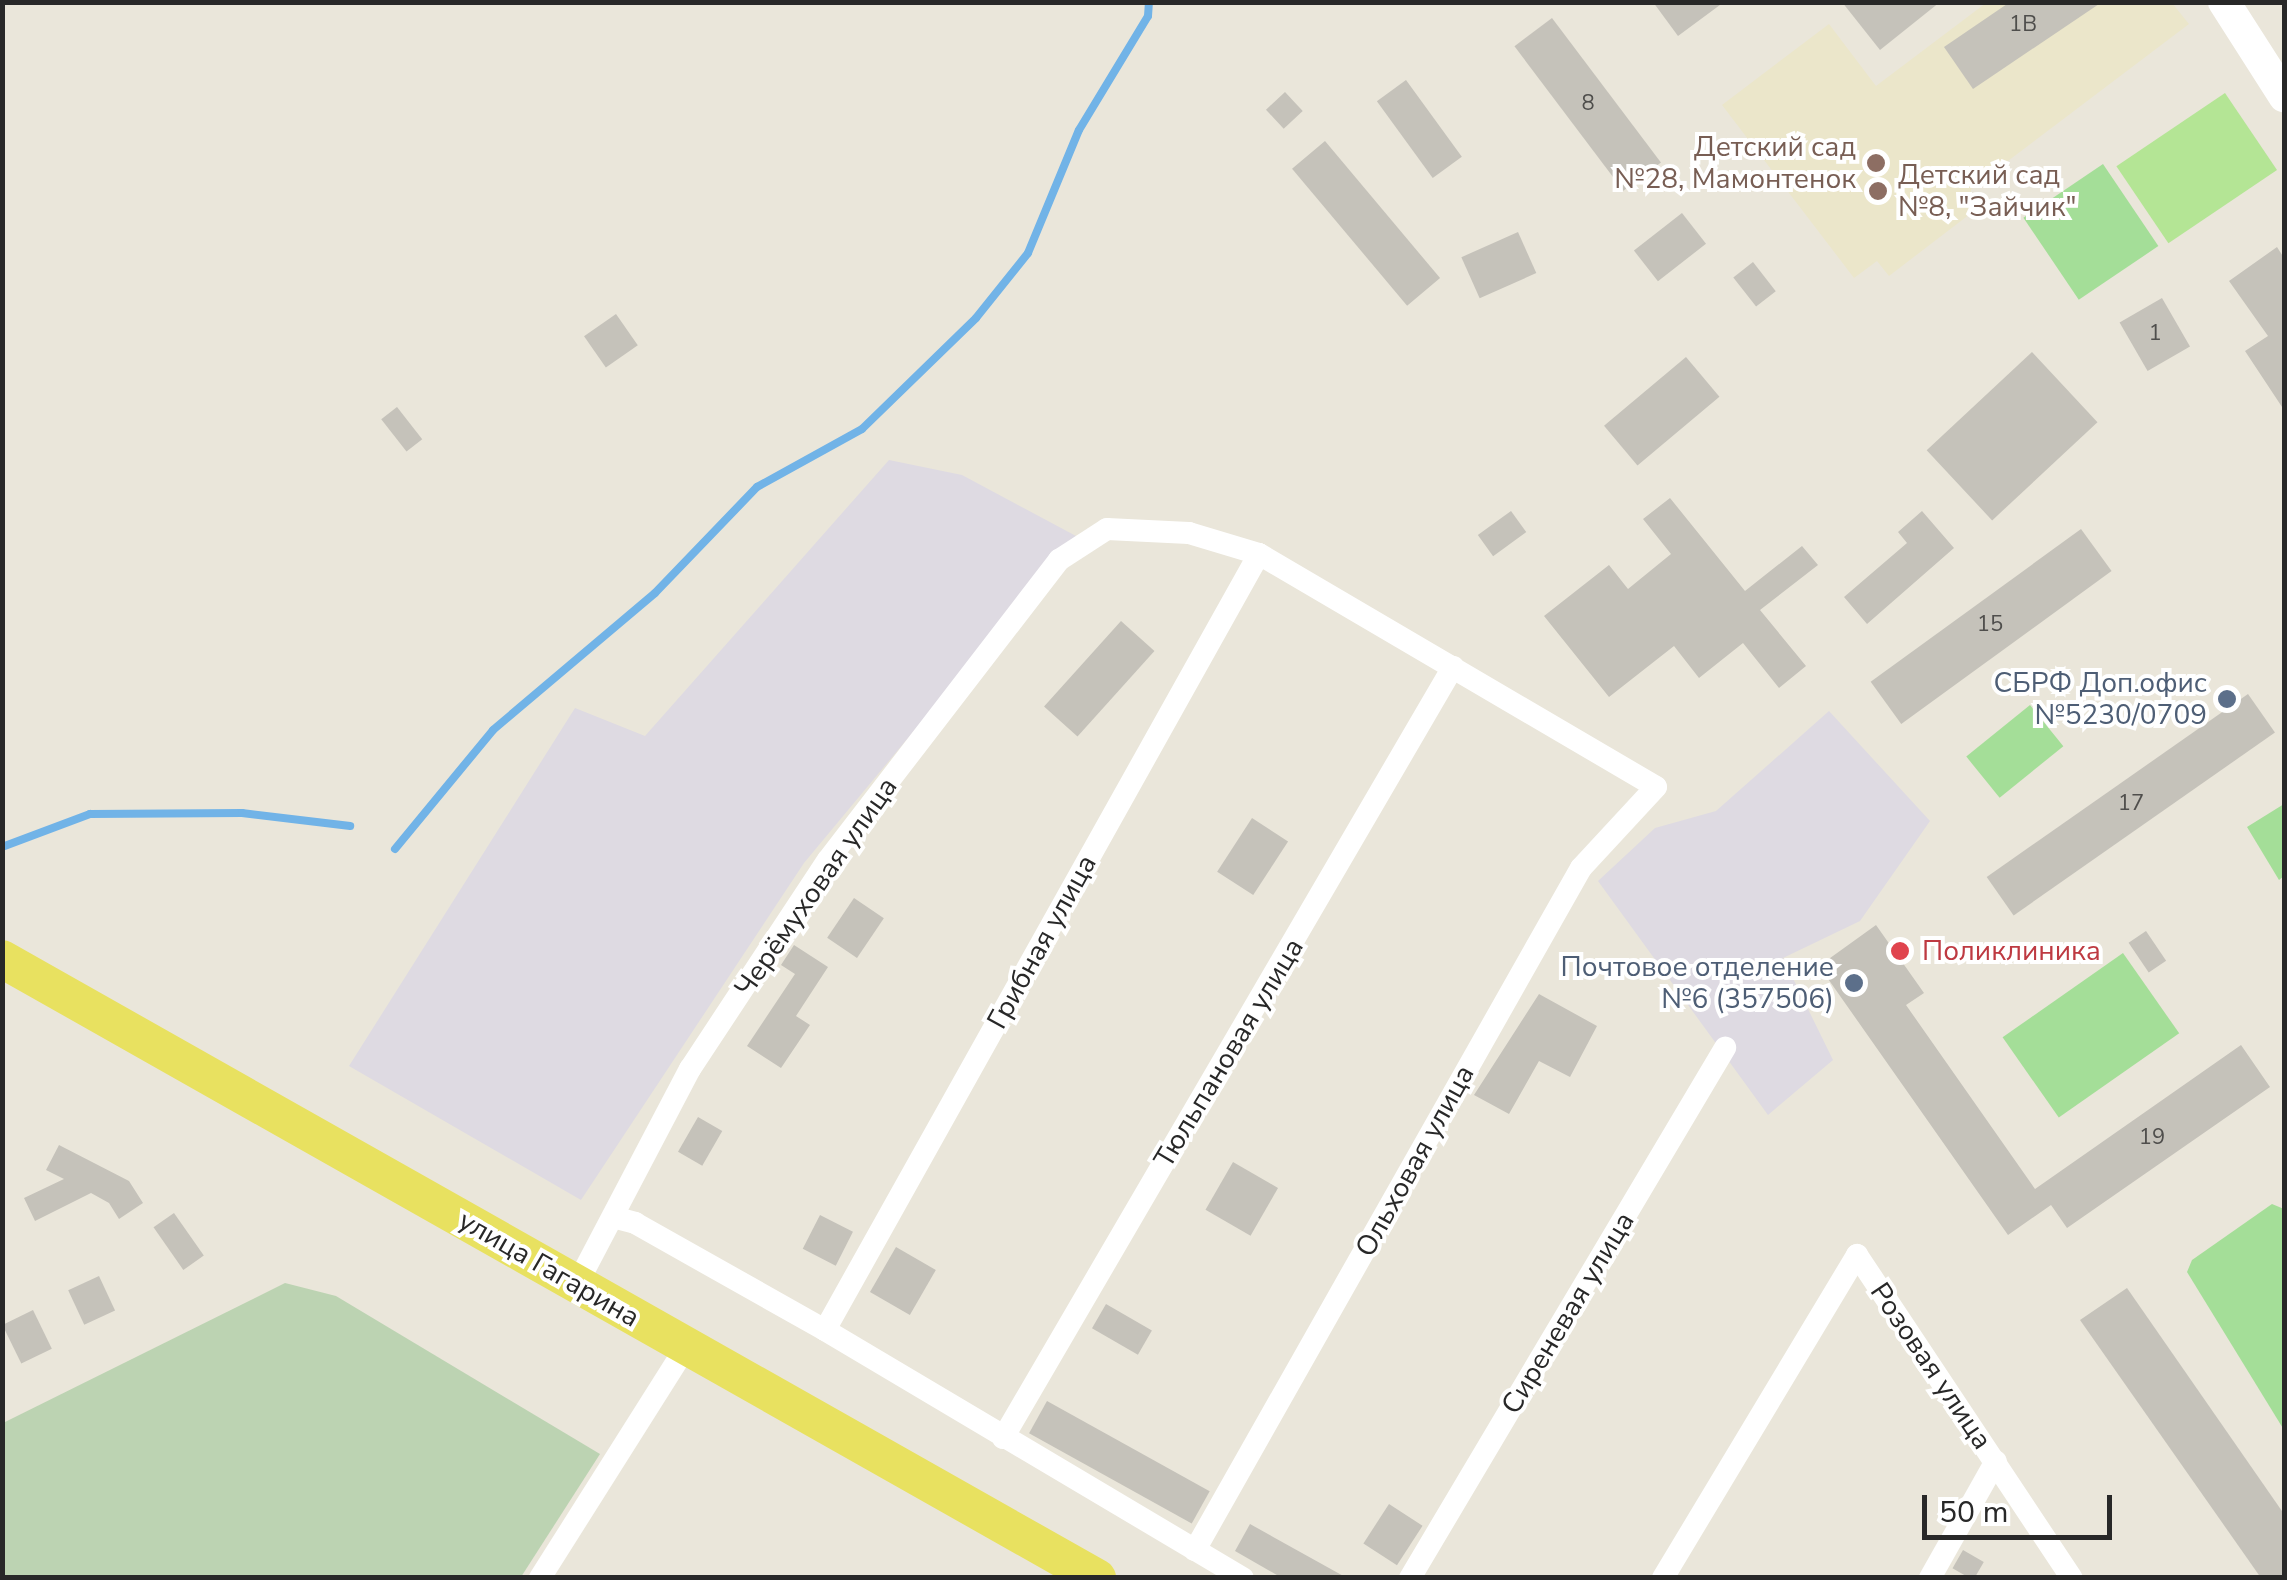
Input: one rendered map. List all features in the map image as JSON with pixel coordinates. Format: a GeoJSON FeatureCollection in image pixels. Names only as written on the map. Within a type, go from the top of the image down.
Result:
{"type":"FeatureCollection","features":[{"type":"Feature","properties":{"kind":"main road","name":"улица Гагарина"},"geometry":{"type":"LineString","coordinates":[[2,959],[1097,1578]]}},
{"type":"Feature","properties":{"kind":"street"},"geometry":{"type":"LineString","coordinates":[[2224,2],[2284,96]]}},
{"type":"Feature","properties":{"kind":"street","name":"Черёмуховая улица"},"geometry":{"type":"LineString","coordinates":[[578,1284],[690,1069],[828,860],[1060,560],[1107,529],[1189,533],[1259,554]]}},
{"type":"Feature","properties":{"kind":"street"},"geometry":{"type":"LineString","coordinates":[[1259,554],[1453,667]]}},
{"type":"Feature","properties":{"kind":"street","name":"Грибная улица"},"geometry":{"type":"LineString","coordinates":[[824,1330],[1259,554]]}},
{"type":"Feature","properties":{"kind":"street","name":"Ольховая улица"},"geometry":{"type":"LineString","coordinates":[[1196,1550],[1581,868],[1656,787],[1453,667]]}},
{"type":"Feature","properties":{"kind":"street","name":"Тюльпановая улица"},"geometry":{"type":"LineString","coordinates":[[1003,1438],[1453,667]]}},
{"type":"Feature","properties":{"kind":"street","name":"Сиреневая улица"},"geometry":{"type":"LineString","coordinates":[[1410,1578],[1725,1048]]}},
{"type":"Feature","properties":{"kind":"street"},"geometry":{"type":"LineString","coordinates":[[613,1218],[635,1223],[824,1330],[1243,1578]]}},
{"type":"Feature","properties":{"kind":"street","name":"Розовая улица"},"geometry":{"type":"LineString","coordinates":[[1663,1578],[1856,1255],[2072,1578]]}},
{"type":"Feature","properties":{"kind":"street"},"geometry":{"type":"LineString","coordinates":[[540,1578],[686,1347]]}},
{"type":"Feature","properties":{"kind":"street"},"geometry":{"type":"LineString","coordinates":[[1930,1578],[1996,1461]]}},
{"type":"Feature","properties":{"kind":"shaded area","name":"Детский сад №8, \"Зайчик\""},"geometry":{"type":"Polygon","coordinates":[[[1986,3],[2172,3],[2189,24],[1971,189],[1970,214],[1889,276],[1877,261],[1854,278],[1722,105],[1829,24],[1876,86],[1986,3]]]}},
{"type":"Feature","properties":{"kind":"shaded area"},"geometry":{"type":"Polygon","coordinates":[[[889,460],[962,475],[1076,536],[804,863],[581,1200],[349,1066],[575,708],[645,736],[889,460]]]}},
{"type":"Feature","properties":{"kind":"shaded area"},"geometry":{"type":"Polygon","coordinates":[[[1829,711],[1930,821],[1860,921],[1783,958],[1833,1060],[1768,1115],[1598,881],[1655,828],[1716,811],[1829,711]]]}},
{"type":"Feature","properties":{"kind":"green space"},"geometry":{"type":"Polygon","coordinates":[[[2225,93],[2277,170],[2168,243],[2116,166],[2225,93]]]}},
{"type":"Feature","properties":{"kind":"green space"},"geometry":{"type":"Polygon","coordinates":[[[2103,164],[2158,246],[2079,300],[2023,218],[2103,164]]]}},
{"type":"Feature","properties":{"kind":"green space"},"geometry":{"type":"Polygon","coordinates":[[[2030,705],[2063,746],[2000,798],[1966,757],[2030,705]]]}},
{"type":"Feature","properties":{"kind":"green space"},"geometry":{"type":"Polygon","coordinates":[[[2284,804],[2284,876],[2279,880],[2247,827],[2284,804]]]}},
{"type":"Feature","properties":{"kind":"green space"},"geometry":{"type":"Polygon","coordinates":[[[2123,953],[2179,1033],[2059,1118],[2003,1037],[2123,953]]]}},
{"type":"Feature","properties":{"kind":"green space"},"geometry":{"type":"Polygon","coordinates":[[[2272,1204],[2284,1209],[2284,1430],[2187,1272],[2192,1260],[2272,1204]]]}},
{"type":"Feature","properties":{"kind":"green space"},"geometry":{"type":"Polygon","coordinates":[[[285,1283],[336,1296],[600,1454],[521,1577],[3,1577],[3,1423],[285,1283]]]}},
{"type":"Feature","properties":{"kind":"building"},"geometry":{"type":"Polygon","coordinates":[[[1653,2],[1724,2],[1678,36],[1653,2]]]}},
{"type":"Feature","properties":{"kind":"building"},"geometry":{"type":"Polygon","coordinates":[[[1842,2],[1940,2],[1880,50],[1842,2]]]}},
{"type":"Feature","properties":{"kind":"building"},"geometry":{"type":"Polygon","coordinates":[[[2010,2],[2102,2],[1973,89],[1944,47],[2010,2]]]}},
{"type":"Feature","properties":{"kind":"building"},"geometry":{"type":"Polygon","coordinates":[[[1552,18],[1661,163],[1623,191],[1514,46],[1552,18]]]}},
{"type":"Feature","properties":{"kind":"building"},"geometry":{"type":"Polygon","coordinates":[[[1406,80],[1462,157],[1433,178],[1377,101],[1406,80]]]}},
{"type":"Feature","properties":{"kind":"building"},"geometry":{"type":"Polygon","coordinates":[[[1285,92],[1303,111],[1284,129],[1266,110],[1285,92]]]}},
{"type":"Feature","properties":{"kind":"building"},"geometry":{"type":"Polygon","coordinates":[[[1325,141],[1440,278],[1407,306],[1292,169],[1325,141]]]}},
{"type":"Feature","properties":{"kind":"building"},"geometry":{"type":"Polygon","coordinates":[[[1682,213],[1706,244],[1658,281],[1634,251],[1682,213]]]}},
{"type":"Feature","properties":{"kind":"building"},"geometry":{"type":"Polygon","coordinates":[[[1518,232],[1536,273],[1480,298],[1461,257],[1518,232]]]}},
{"type":"Feature","properties":{"kind":"building"},"geometry":{"type":"Polygon","coordinates":[[[2277,247],[2284,258],[2284,410],[2245,351],[2268,336],[2229,281],[2277,247]]]}},
{"type":"Feature","properties":{"kind":"building"},"geometry":{"type":"Polygon","coordinates":[[[1753,262],[1776,291],[1756,307],[1733,277],[1753,262]]]}},
{"type":"Feature","properties":{"kind":"building"},"geometry":{"type":"Polygon","coordinates":[[[2162,298],[2190,346],[2148,371],[2120,322],[2162,298]]]}},
{"type":"Feature","properties":{"kind":"building"},"geometry":{"type":"Polygon","coordinates":[[[616,314],[638,345],[606,367],[584,336],[616,314]]]}},
{"type":"Feature","properties":{"kind":"building"},"geometry":{"type":"Polygon","coordinates":[[[2032,352],[2097,422],[1992,520],[1927,450],[2032,352]]]}},
{"type":"Feature","properties":{"kind":"building"},"geometry":{"type":"Polygon","coordinates":[[[1686,357],[1719,397],[1637,466],[1604,426],[1686,357]]]}},
{"type":"Feature","properties":{"kind":"building"},"geometry":{"type":"Polygon","coordinates":[[[397,407],[422,439],[406,452],[381,419],[397,407]]]}},
{"type":"Feature","properties":{"kind":"building"},"geometry":{"type":"Polygon","coordinates":[[[1670,498],[1745,591],[1802,546],[1818,565],[1760,610],[1806,666],[1779,688],[1743,643],[1699,678],[1674,646],[1609,697],[1544,616],[1609,565],[1628,589],[1671,554],[1643,519],[1670,498]]]}},
{"type":"Feature","properties":{"kind":"building"},"geometry":{"type":"Polygon","coordinates":[[[1511,511],[1526,532],[1493,556],[1478,535],[1511,511]]]}},
{"type":"Feature","properties":{"kind":"building"},"geometry":{"type":"Polygon","coordinates":[[[1922,511],[1954,548],[1867,624],[1844,597],[1907,543],[1898,532],[1922,511]]]}},
{"type":"Feature","properties":{"kind":"building"},"geometry":{"type":"Polygon","coordinates":[[[2081,529],[2112,571],[1901,724],[1871,682],[2081,529]]]}},
{"type":"Feature","properties":{"kind":"building"},"geometry":{"type":"Polygon","coordinates":[[[1121,621],[1154,651],[1077,737],[1044,706],[1121,621]]]}},
{"type":"Feature","properties":{"kind":"building"},"geometry":{"type":"Polygon","coordinates":[[[2248,694],[2275,733],[2014,915],[1987,877],[2248,694]]]}},
{"type":"Feature","properties":{"kind":"building"},"geometry":{"type":"Polygon","coordinates":[[[1252,818],[1288,841],[1253,895],[1217,872],[1252,818]]]}},
{"type":"Feature","properties":{"kind":"building"},"geometry":{"type":"Polygon","coordinates":[[[854,898],[884,918],[857,958],[827,938],[854,898]]]}},
{"type":"Feature","properties":{"kind":"building"},"geometry":{"type":"Polygon","coordinates":[[[1876,925],[1924,993],[1906,1005],[2035,1189],[2241,1045],[2270,1087],[2067,1228],[2051,1205],[2008,1235],[1819,966],[1876,925]]]}},
{"type":"Feature","properties":{"kind":"building"},"geometry":{"type":"Polygon","coordinates":[[[2146,931],[2166,961],[2149,973],[2129,943],[2146,931]]]}},
{"type":"Feature","properties":{"kind":"building"},"geometry":{"type":"Polygon","coordinates":[[[794,945],[828,967],[796,1016],[810,1025],[781,1068],[747,1046],[795,974],[781,965],[794,945]]]}},
{"type":"Feature","properties":{"kind":"building"},"geometry":{"type":"Polygon","coordinates":[[[1539,994],[1597,1026],[1570,1077],[1539,1061],[1509,1114],[1474,1095],[1539,994]]]}},
{"type":"Feature","properties":{"kind":"building"},"geometry":{"type":"Polygon","coordinates":[[[698,1117],[722,1131],[702,1166],[678,1152],[698,1117]]]}},
{"type":"Feature","properties":{"kind":"building"},"geometry":{"type":"Polygon","coordinates":[[[59,1145],[129,1181],[143,1203],[119,1219],[109,1203],[91,1193],[35,1221],[24,1198],[64,1179],[46,1170],[59,1145]]]}},
{"type":"Feature","properties":{"kind":"building"},"geometry":{"type":"Polygon","coordinates":[[[1233,1162],[1278,1188],[1251,1236],[1206,1210],[1233,1162]]]}},
{"type":"Feature","properties":{"kind":"building"},"geometry":{"type":"Polygon","coordinates":[[[174,1213],[204,1256],[183,1270],[154,1227],[174,1213]]]}},
{"type":"Feature","properties":{"kind":"building"},"geometry":{"type":"Polygon","coordinates":[[[820,1215],[853,1232],[836,1266],[803,1249],[820,1215]]]}},
{"type":"Feature","properties":{"kind":"building"},"geometry":{"type":"Polygon","coordinates":[[[896,1247],[936,1270],[910,1315],[870,1292],[896,1247]]]}},
{"type":"Feature","properties":{"kind":"building"},"geometry":{"type":"Polygon","coordinates":[[[99,1276],[115,1310],[84,1325],[68,1290],[99,1276]]]}},
{"type":"Feature","properties":{"kind":"building"},"geometry":{"type":"Polygon","coordinates":[[[2127,1288],[2284,1514],[2284,1578],[2261,1578],[2080,1320],[2127,1288]]]}},
{"type":"Feature","properties":{"kind":"building"},"geometry":{"type":"Polygon","coordinates":[[[1106,1304],[1152,1330],[1138,1355],[1092,1328],[1106,1304]]]}},
{"type":"Feature","properties":{"kind":"building"},"geometry":{"type":"Polygon","coordinates":[[[33,1310],[52,1349],[21,1364],[2,1325],[33,1310]]]}},
{"type":"Feature","properties":{"kind":"building"},"geometry":{"type":"Polygon","coordinates":[[[1047,1401],[1210,1491],[1192,1524],[1029,1433],[1047,1401]]]}},
{"type":"Feature","properties":{"kind":"building"},"geometry":{"type":"Polygon","coordinates":[[[1389,1504],[1423,1526],[1397,1565],[1363,1543],[1389,1504]]]}},
{"type":"Feature","properties":{"kind":"building"},"geometry":{"type":"Polygon","coordinates":[[[1250,1524],[1347,1578],[1282,1578],[1235,1551],[1250,1524]]]}},
{"type":"Feature","properties":{"kind":"building"},"geometry":{"type":"Polygon","coordinates":[[[1963,1550],[1984,1562],[1975,1578],[1952,1568],[1963,1550]]]}},
{"type":"Feature","properties":{"kind":"waterway"},"geometry":{"type":"LineString","coordinates":[[395,849],[493,730],[655,593],[757,487],[862,429],[976,318],[1028,253],[1079,130],[1148,16],[1149,2]]}},
{"type":"Feature","properties":{"kind":"waterway"},"geometry":{"type":"LineString","coordinates":[[2,847],[90,814],[242,813],[350,826]]}},
{"type":"Feature","properties":{"kind":"place","name":"Детский сад №28, Мамонтенок"},"geometry":{"type":"Point","coordinates":[1876,163]}},
{"type":"Feature","properties":{"kind":"place","name":"Детский сад №8, \"Зайчик\""},"geometry":{"type":"Point","coordinates":[1878,191]}},
{"type":"Feature","properties":{"kind":"place","name":"СБРФ Доп.офис №5230/0709"},"geometry":{"type":"Point","coordinates":[2227,699]}},
{"type":"Feature","properties":{"kind":"place","name":"Поликлиника"},"geometry":{"type":"Point","coordinates":[1900,951]}},
{"type":"Feature","properties":{"kind":"place","name":"Почтовое отделение №6 (357506)"},"geometry":{"type":"Point","coordinates":[1854,983]}}]}
